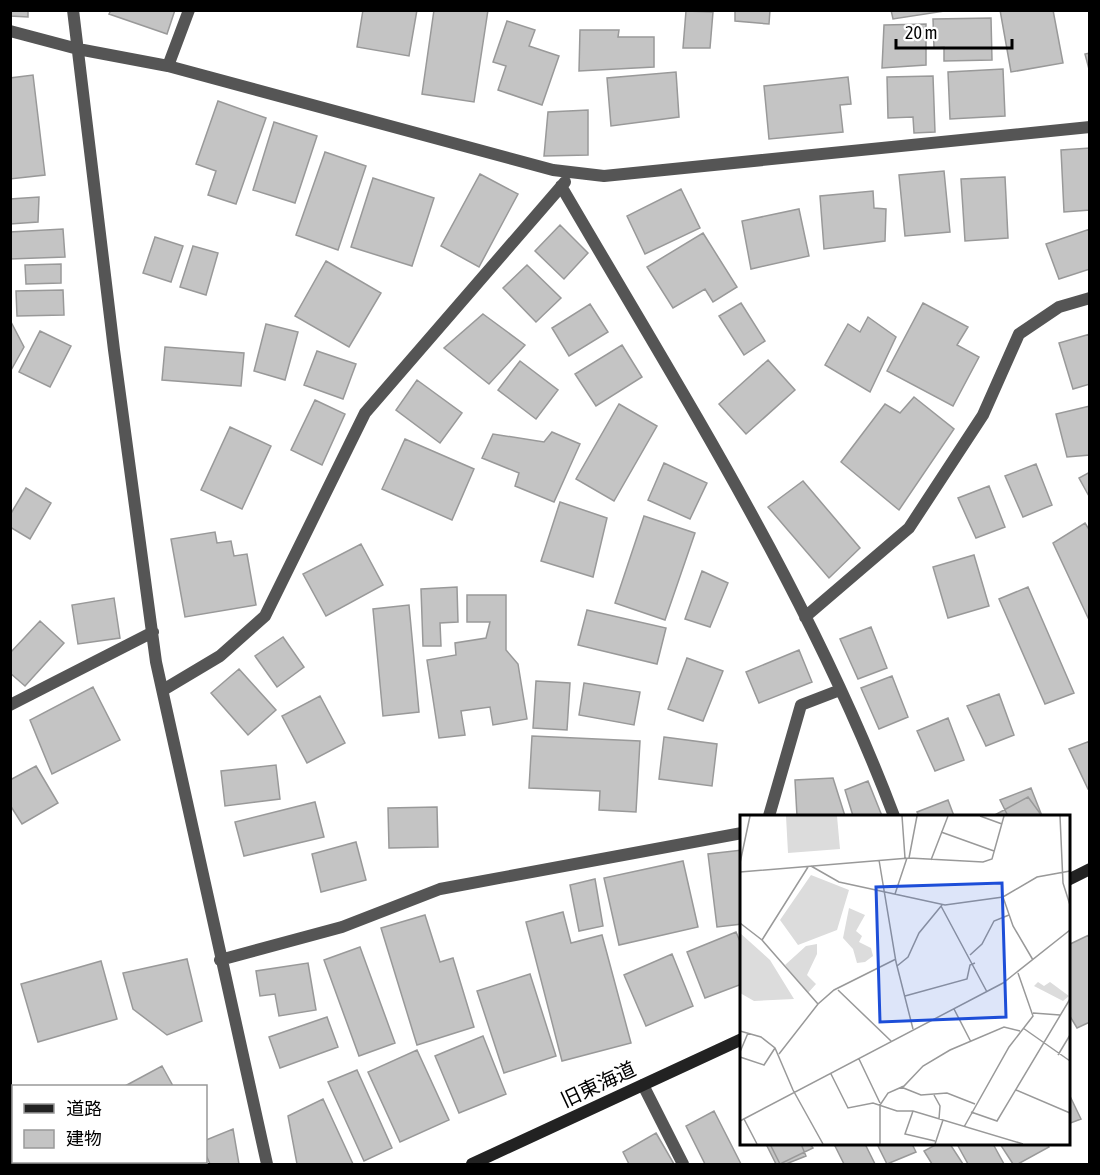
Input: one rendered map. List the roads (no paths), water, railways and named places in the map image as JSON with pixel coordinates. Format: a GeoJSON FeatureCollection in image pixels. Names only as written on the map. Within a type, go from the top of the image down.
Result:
{"type":"FeatureCollection","features":[{"type":"Feature","properties":{"kind":"street"},"geometry":{"type":"LineString","coordinates":[[73,10],[114,350],[153,632],[163,690],[220,960],[267,1164]]}},
{"type":"Feature","properties":{"kind":"street"},"geometry":{"type":"LineString","coordinates":[[168,66],[189,10]]}},
{"type":"Feature","properties":{"kind":"street"},"geometry":{"type":"LineString","coordinates":[[10,31],[78,49],[168,66],[553,170],[604,176],[1089,127]]}},
{"type":"Feature","properties":{"kind":"street"},"geometry":{"type":"LineString","coordinates":[[163,690],[220,656],[265,616],[364,413],[574,172]]}},
{"type":"Feature","properties":{"kind":"street"},"geometry":{"type":"LineString","coordinates":[[561,186],[778,559],[840,690],[894,815]]}},
{"type":"Feature","properties":{"kind":"street"},"geometry":{"type":"LineString","coordinates":[[805,617],[909,528],[983,415],[1019,334],[1059,307],[1089,298]]}},
{"type":"Feature","properties":{"kind":"street"},"geometry":{"type":"LineString","coordinates":[[10,705],[153,632]]}},
{"type":"Feature","properties":{"kind":"street"},"geometry":{"type":"LineString","coordinates":[[769,815],[801,705],[840,690]]}},
{"type":"Feature","properties":{"kind":"street"},"geometry":{"type":"LineString","coordinates":[[220,960],[342,927],[440,889],[740,832]]}},
{"type":"Feature","properties":{"kind":"street"},"geometry":{"type":"LineString","coordinates":[[1070,879],[1089,869]]}},
{"type":"Feature","properties":{"kind":"street","name":"旧東海道"},"geometry":{"type":"LineString","coordinates":[[472,1164],[740,1039]]}},
{"type":"Feature","properties":{"kind":"street"},"geometry":{"type":"LineString","coordinates":[[643,1085],[683,1164]]}}]}
